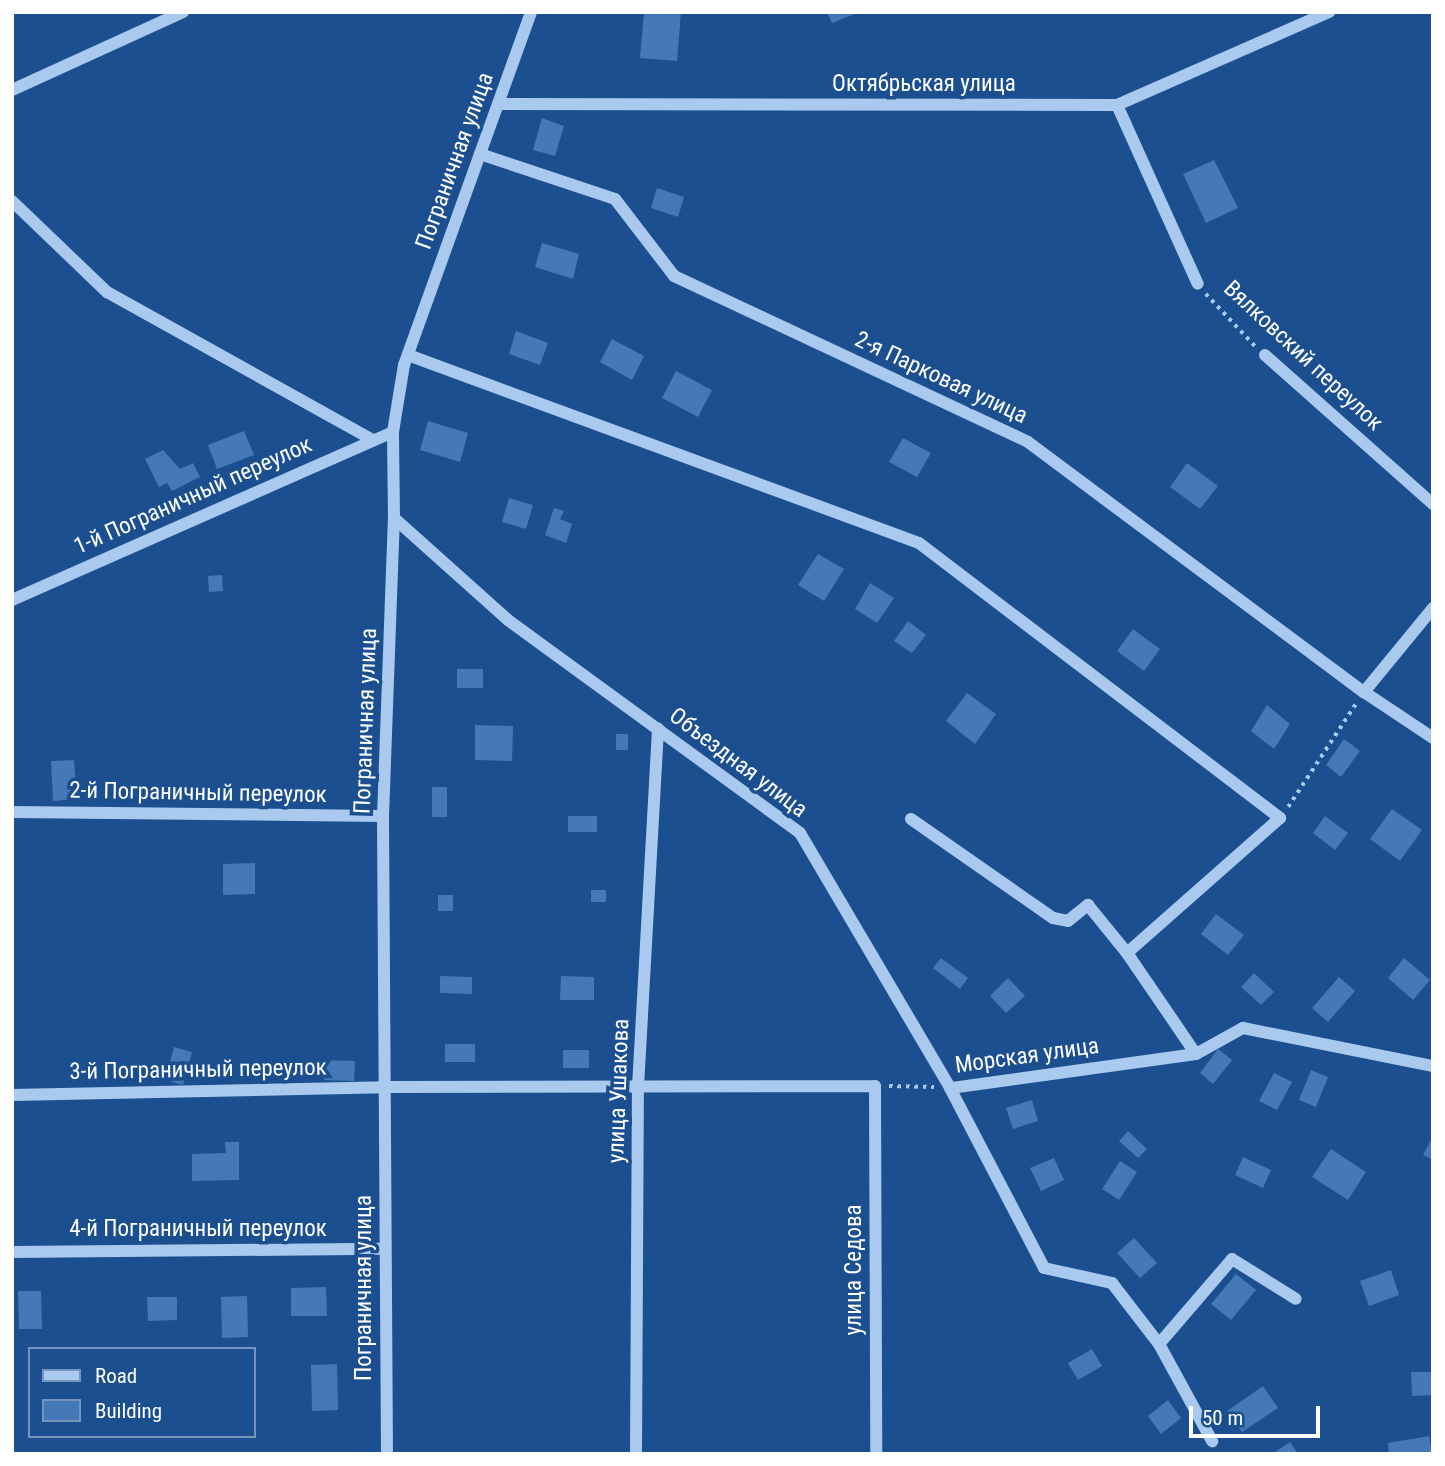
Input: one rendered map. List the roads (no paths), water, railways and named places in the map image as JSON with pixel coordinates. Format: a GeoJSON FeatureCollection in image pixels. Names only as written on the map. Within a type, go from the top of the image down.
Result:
{"type":"FeatureCollection","features":[{"type":"Feature","properties":{"kind":"street"},"geometry":{"type":"LineString","coordinates":[[12,90],[183,12]]}},
{"type":"Feature","properties":{"kind":"street","name":"Пограничная улица"},"geometry":{"type":"LineString","coordinates":[[387,1454],[383,816],[394,519],[393,432],[408,355],[531,12]]}},
{"type":"Feature","properties":{"kind":"street","name":"Октябрьская улица"},"geometry":{"type":"LineString","coordinates":[[498,104],[1117,105],[1329,12]]}},
{"type":"Feature","properties":{"kind":"street","name":"Вялковский переулок"},"geometry":{"type":"LineString","coordinates":[[1117,105],[1198,284]]}},
{"type":"Feature","properties":{"kind":"street","name":"2-я Парковая улица"},"geometry":{"type":"LineString","coordinates":[[480,155],[615,199],[674,276],[1028,442],[1364,692],[1433,738]]}},
{"type":"Feature","properties":{"kind":"street"},"geometry":{"type":"LineString","coordinates":[[12,201],[107,292],[371,439]]}},
{"type":"Feature","properties":{"kind":"street"},"geometry":{"type":"LineString","coordinates":[[408,355],[919,543],[1280,818],[1127,953]]}},
{"type":"Feature","properties":{"kind":"street","name":"Вялковский переулок"},"geometry":{"type":"LineString","coordinates":[[1265,355],[1433,504]]}},
{"type":"Feature","properties":{"kind":"street","name":"1-й Пограничный переулок"},"geometry":{"type":"LineString","coordinates":[[12,600],[371,439],[393,432]]}},
{"type":"Feature","properties":{"kind":"street","name":"Объездная улица"},"geometry":{"type":"LineString","coordinates":[[394,519],[508,620],[800,834],[950,1088],[1044,1268],[1112,1283],[1159,1344]]}},
{"type":"Feature","properties":{"kind":"street"},"geometry":{"type":"LineString","coordinates":[[1364,692],[1433,608]]}},
{"type":"Feature","properties":{"kind":"street","name":"улица Ушакова"},"geometry":{"type":"LineString","coordinates":[[636,1454],[638,1087],[658,729]]}},
{"type":"Feature","properties":{"kind":"street","name":"2-й Пограничный переулок"},"geometry":{"type":"LineString","coordinates":[[12,812],[383,816]]}},
{"type":"Feature","properties":{"kind":"street"},"geometry":{"type":"LineString","coordinates":[[911,819],[1053,918],[1068,920],[1088,905],[1127,953],[1196,1054],[1243,1028],[1433,1066]]}},
{"type":"Feature","properties":{"kind":"street","name":"Морская улица"},"geometry":{"type":"LineString","coordinates":[[950,1088],[1196,1054]]}},
{"type":"Feature","properties":{"kind":"street","name":"улица Седова"},"geometry":{"type":"LineString","coordinates":[[638,1087],[874,1086],[876,1454]]}},
{"type":"Feature","properties":{"kind":"street"},"geometry":{"type":"LineString","coordinates":[[384,1087],[638,1087]]}},
{"type":"Feature","properties":{"kind":"street","name":"3-й Пограничный переулок"},"geometry":{"type":"LineString","coordinates":[[12,1095],[384,1087]]}},
{"type":"Feature","properties":{"kind":"street","name":"4-й Пограничный переулок"},"geometry":{"type":"LineString","coordinates":[[12,1252],[384,1249]]}},
{"type":"Feature","properties":{"kind":"street"},"geometry":{"type":"LineString","coordinates":[[1212,1441],[1159,1344],[1232,1259],[1296,1299]]}}]}
